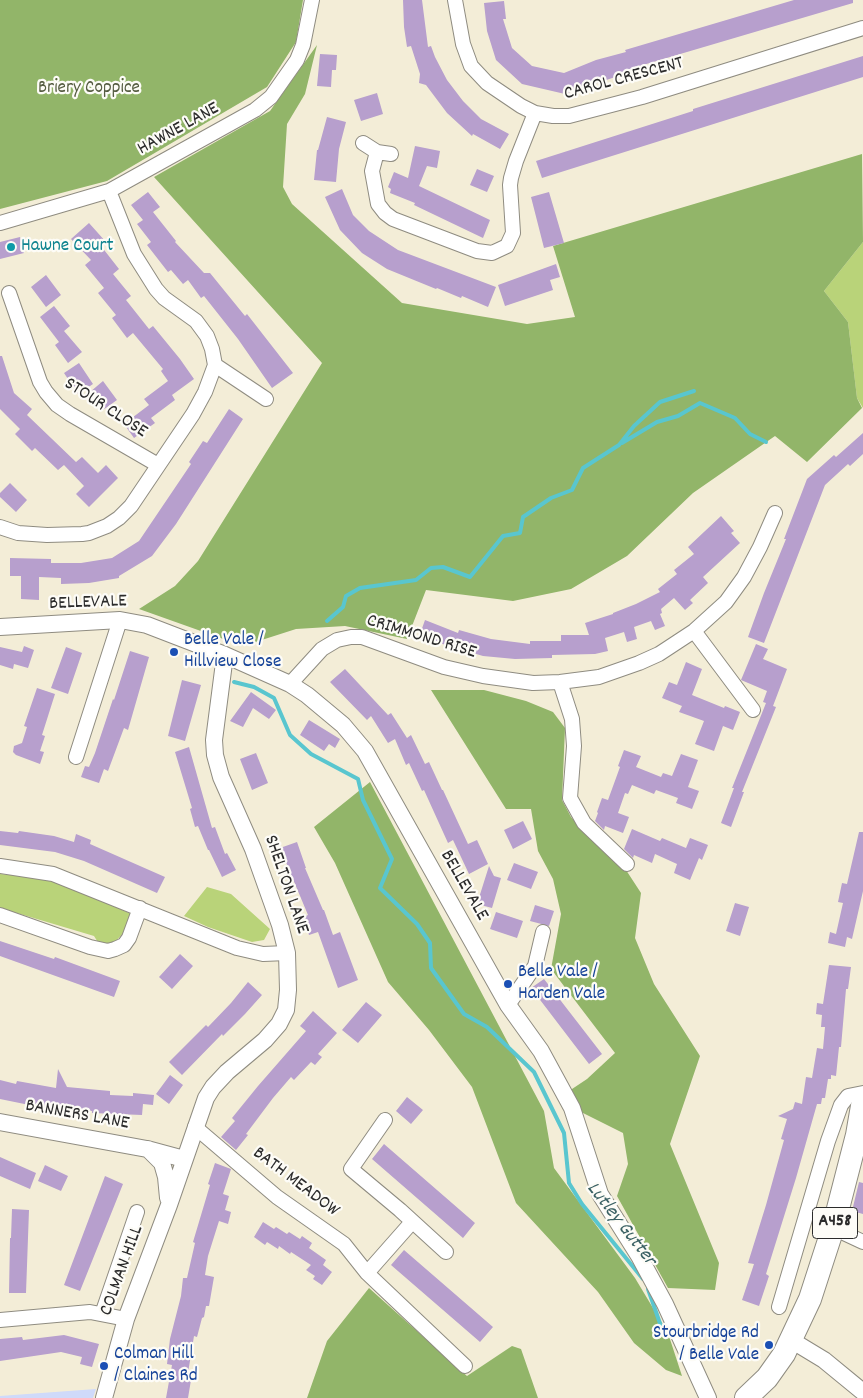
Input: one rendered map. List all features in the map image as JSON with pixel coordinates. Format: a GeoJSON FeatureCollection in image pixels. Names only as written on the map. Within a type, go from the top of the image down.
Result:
{"type":"FeatureCollection","features":[{"type":"Feature","properties":{"kind":"highway","name":"A458"},"geometry":{"type":"LineString","coordinates":[[746,1398],[767,1378],[784,1354],[810,1299],[833,1228],[857,1135],[863,1100]]}},
{"type":"Feature","properties":{"kind":"street","name":"HAWNE LANE"},"geometry":{"type":"LineString","coordinates":[[0,222],[109,190],[255,110],[271,97],[297,60],[303,46],[312,0]]}},
{"type":"Feature","properties":{"kind":"street","name":"CAROL CRESCENT"},"geometry":{"type":"LineString","coordinates":[[455,0],[463,44],[472,66],[487,83],[521,106],[535,113],[553,116],[569,116],[642,97],[863,28]]}},
{"type":"Feature","properties":{"kind":"street"},"geometry":{"type":"LineString","coordinates":[[363,143],[384,153],[372,171],[378,204],[384,213],[393,219],[477,251],[492,253],[507,246],[513,233],[511,178],[535,113]]}},
{"type":"Feature","properties":{"kind":"street"},"geometry":{"type":"LineString","coordinates":[[0,527],[18,533],[47,535],[89,533],[108,526],[131,506],[193,414],[205,392],[214,365],[212,349],[202,329],[196,322],[164,298],[134,254],[109,190]]}},
{"type":"Feature","properties":{"kind":"street","name":"STOUR CLOSE"},"geometry":{"type":"LineString","coordinates":[[10,293],[40,382],[57,405],[158,466]]}},
{"type":"Feature","properties":{"kind":"street"},"geometry":{"type":"LineString","coordinates":[[214,365],[266,399]]}},
{"type":"Feature","properties":{"kind":"street","name":"CRIMMOND RISE"},"geometry":{"type":"LineString","coordinates":[[290,684],[322,649],[337,640],[351,636],[362,637],[444,667],[482,676],[533,683],[598,677],[658,654],[694,631],[726,602],[744,577],[775,513]]}},
{"type":"Feature","properties":{"kind":"street"},"geometry":{"type":"LineString","coordinates":[[76,757],[120,620]]}},
{"type":"Feature","properties":{"kind":"street","name":"BELLEVALE"},"geometry":{"type":"LineString","coordinates":[[0,627],[120,620],[147,625],[290,684],[307,694],[338,720],[365,751],[508,1005],[541,1051],[572,1108],[600,1194],[639,1256],[665,1304],[708,1398]]}},
{"type":"Feature","properties":{"kind":"street"},"geometry":{"type":"LineString","coordinates":[[694,631],[754,710]]}},
{"type":"Feature","properties":{"kind":"street","name":"SHELTON LANE"},"geometry":{"type":"LineString","coordinates":[[184,1159],[206,1098],[227,1072],[265,1040],[279,1024],[286,1010],[288,990],[287,953],[280,925],[254,850],[221,777],[215,755],[214,740],[225,656]]}},
{"type":"Feature","properties":{"kind":"street"},"geometry":{"type":"LineString","coordinates":[[560,682],[572,719],[574,746],[570,798],[584,823],[627,864]]}},
{"type":"Feature","properties":{"kind":"street"},"geometry":{"type":"LineString","coordinates":[[0,866],[53,874],[237,948],[263,954],[287,953]]}},
{"type":"Feature","properties":{"kind":"street"},"geometry":{"type":"LineString","coordinates":[[0,916],[90,947],[108,951],[115,950],[124,945],[129,938],[140,908]]}},
{"type":"Feature","properties":{"kind":"street"},"geometry":{"type":"LineString","coordinates":[[508,1005],[535,966],[543,932]]}},
{"type":"Feature","properties":{"kind":"street"},"geometry":{"type":"LineString","coordinates":[[778,1307],[828,1141],[841,1105],[848,1096],[863,1093]]}},
{"type":"Feature","properties":{"kind":"street"},"geometry":{"type":"LineString","coordinates":[[384,1120],[351,1170],[400,1210],[446,1252]]}},
{"type":"Feature","properties":{"kind":"street","name":"BANNERS LANE"},"geometry":{"type":"LineString","coordinates":[[0,1122],[147,1149],[184,1159]]}},
{"type":"Feature","properties":{"kind":"street","name":"BATH MEADOW"},"geometry":{"type":"LineString","coordinates":[[195,1127],[277,1197],[344,1244],[367,1273],[465,1366]]}},
{"type":"Feature","properties":{"kind":"street","name":"BANNERS LANE"},"geometry":{"type":"LineString","coordinates":[[147,1149],[162,1163],[166,1177],[169,1205]]}},
{"type":"Feature","properties":{"kind":"street","name":"COLMAN HILL"},"geometry":{"type":"LineString","coordinates":[[104,1398],[126,1319],[169,1205],[184,1159]]}},
{"type":"Feature","properties":{"kind":"street"},"geometry":{"type":"LineString","coordinates":[[102,1314],[137,1212]]}},
{"type":"Feature","properties":{"kind":"street"},"geometry":{"type":"LineString","coordinates":[[367,1273],[412,1222]]}},
{"type":"Feature","properties":{"kind":"street"},"geometry":{"type":"LineString","coordinates":[[833,1228],[863,1242]]}},
{"type":"Feature","properties":{"kind":"street"},"geometry":{"type":"LineString","coordinates":[[0,1320],[90,1312],[126,1319]]}},
{"type":"Feature","properties":{"kind":"street"},"geometry":{"type":"LineString","coordinates":[[791,1340],[824,1360],[863,1392]]}},
{"type":"Feature","properties":{"kind":"shaded area"},"geometry":{"type":"Polygon","coordinates":[[[96,1389],[93,1398],[0,1398],[0,1396],[96,1389]]]}},
{"type":"Feature","properties":{"kind":"green space","name":"Briery Coppice"},"geometry":{"type":"Polygon","coordinates":[[[0,0],[303,0],[296,42],[267,87],[107,181],[0,209],[0,0]]]}},
{"type":"Feature","properties":{"kind":"green space"},"geometry":{"type":"Polygon","coordinates":[[[317,45],[305,94],[287,124],[283,187],[292,204],[402,303],[527,324],[575,317],[553,246],[862,154],[863,242],[824,291],[848,322],[857,398],[862,408],[807,462],[775,436],[693,493],[627,556],[571,589],[513,601],[426,590],[407,639],[345,626],[296,629],[243,646],[139,609],[175,586],[198,561],[322,363],[154,177],[270,111],[317,45]]]}},
{"type":"Feature","properties":{"kind":"green space"},"geometry":{"type":"Polygon","coordinates":[[[863,242],[863,408],[857,398],[848,322],[824,291],[863,242]]]}},
{"type":"Feature","properties":{"kind":"green space"},"geometry":{"type":"Polygon","coordinates":[[[431,690],[484,690],[526,701],[553,712],[565,728],[562,800],[571,817],[626,870],[641,893],[635,938],[654,984],[700,1056],[670,1144],[719,1263],[715,1290],[668,1288],[617,1196],[628,1164],[623,1133],[581,1112],[566,1093],[587,1079],[615,1053],[551,969],[561,914],[553,879],[538,851],[531,809],[506,809],[431,690]]]}},
{"type":"Feature","properties":{"kind":"green space"},"geometry":{"type":"Polygon","coordinates":[[[370,782],[544,1111],[554,1168],[635,1278],[668,1333],[682,1376],[666,1370],[634,1343],[598,1292],[516,1203],[472,1087],[429,1030],[388,982],[335,863],[314,827],[370,782]]]}},
{"type":"Feature","properties":{"kind":"green space"},"geometry":{"type":"Polygon","coordinates":[[[0,874],[35,877],[69,886],[131,914],[128,928],[113,944],[99,944],[94,936],[0,908],[0,874]]]}},
{"type":"Feature","properties":{"kind":"green space"},"geometry":{"type":"Polygon","coordinates":[[[207,887],[231,894],[270,929],[264,940],[252,942],[208,927],[184,916],[207,887]]]}},
{"type":"Feature","properties":{"kind":"green space"},"geometry":{"type":"Polygon","coordinates":[[[369,1288],[467,1376],[512,1346],[521,1349],[538,1398],[307,1398],[327,1341],[369,1288]]]}},
{"type":"Feature","properties":{"kind":"building"},"geometry":{"type":"Polygon","coordinates":[[[403,0],[422,0],[428,47],[431,46],[447,80],[463,101],[481,119],[509,134],[500,149],[473,134],[472,136],[447,113],[426,85],[419,83],[420,74],[411,46],[407,47],[403,0]]]}},
{"type":"Feature","properties":{"kind":"building"},"geometry":{"type":"Polygon","coordinates":[[[794,0],[853,0],[853,3],[626,70],[627,73],[565,94],[522,84],[496,60],[487,31],[484,3],[504,1],[506,19],[503,19],[512,48],[532,66],[564,73],[596,60],[626,52],[625,50],[794,0]]]}},
{"type":"Feature","properties":{"kind":"building"},"geometry":{"type":"Polygon","coordinates":[[[320,54],[337,55],[336,70],[332,70],[331,87],[317,86],[320,54]]]}},
{"type":"Feature","properties":{"kind":"building"},"geometry":{"type":"Polygon","coordinates":[[[863,56],[863,77],[542,178],[536,161],[693,111],[693,109],[863,56]]]}},
{"type":"Feature","properties":{"kind":"building"},"geometry":{"type":"Polygon","coordinates":[[[377,93],[383,114],[361,121],[354,100],[377,93]]]}},
{"type":"Feature","properties":{"kind":"building"},"geometry":{"type":"Polygon","coordinates":[[[327,117],[346,122],[339,149],[336,182],[314,180],[317,150],[327,117]]]}},
{"type":"Feature","properties":{"kind":"building"},"geometry":{"type":"Polygon","coordinates":[[[415,146],[440,151],[437,168],[427,166],[419,186],[490,220],[483,238],[414,205],[415,203],[390,193],[391,189],[388,187],[394,172],[408,178],[415,146]]]}},
{"type":"Feature","properties":{"kind":"building"},"geometry":{"type":"Polygon","coordinates":[[[477,169],[494,176],[487,192],[470,185],[477,169]]]}},
{"type":"Feature","properties":{"kind":"building"},"geometry":{"type":"Polygon","coordinates":[[[342,189],[353,215],[369,231],[398,250],[496,287],[488,307],[387,269],[362,253],[340,230],[325,197],[342,189]]]}},
{"type":"Feature","properties":{"kind":"building"},"geometry":{"type":"Polygon","coordinates":[[[148,192],[160,207],[153,212],[175,242],[204,273],[210,273],[245,316],[247,314],[293,373],[272,388],[238,339],[204,296],[201,298],[188,280],[183,284],[171,270],[168,272],[147,245],[151,242],[137,224],[143,220],[131,205],[148,192]]]}},
{"type":"Feature","properties":{"kind":"building"},"geometry":{"type":"Polygon","coordinates":[[[549,192],[564,243],[544,248],[531,197],[549,192]]]}},
{"type":"Feature","properties":{"kind":"building"},"geometry":{"type":"Polygon","coordinates":[[[89,223],[106,242],[101,246],[119,269],[113,274],[131,296],[126,300],[149,329],[153,326],[194,379],[172,395],[175,400],[151,418],[155,423],[134,438],[124,424],[149,405],[144,399],[168,381],[161,371],[163,369],[133,333],[127,338],[112,318],[116,315],[98,293],[104,288],[85,265],[91,260],[71,239],[89,223]]]}},
{"type":"Feature","properties":{"kind":"building","name":"Hawne Court"},"geometry":{"type":"Polygon","coordinates":[[[20,237],[24,253],[0,259],[0,242],[20,237]]]}},
{"type":"Feature","properties":{"kind":"building"},"geometry":{"type":"Polygon","coordinates":[[[556,264],[560,277],[550,280],[553,290],[505,306],[498,285],[556,264]]]}},
{"type":"Feature","properties":{"kind":"building"},"geometry":{"type":"Polygon","coordinates":[[[46,275],[61,295],[46,307],[31,287],[46,275]]]}},
{"type":"Feature","properties":{"kind":"building"},"geometry":{"type":"Polygon","coordinates":[[[54,306],[70,326],[64,331],[82,352],[68,363],[55,345],[59,342],[40,317],[54,306]]]}},
{"type":"Feature","properties":{"kind":"building"},"geometry":{"type":"Polygon","coordinates":[[[0,356],[2,356],[14,393],[32,409],[27,415],[76,462],[82,457],[98,473],[106,465],[118,478],[89,507],[76,494],[84,486],[64,465],[58,470],[35,448],[32,451],[15,434],[20,429],[0,409],[0,356]]]}},
{"type":"Feature","properties":{"kind":"building"},"geometry":{"type":"Polygon","coordinates":[[[79,363],[93,384],[78,394],[64,373],[79,363]]]}},
{"type":"Feature","properties":{"kind":"building"},"geometry":{"type":"Polygon","coordinates":[[[103,381],[117,400],[103,410],[90,392],[103,381]]]}},
{"type":"Feature","properties":{"kind":"building"},"geometry":{"type":"Polygon","coordinates":[[[229,409],[243,419],[176,524],[152,556],[119,576],[119,578],[89,583],[61,584],[61,578],[39,577],[39,600],[21,599],[21,576],[10,576],[10,558],[51,559],[51,563],[81,563],[112,558],[139,541],[191,464],[189,462],[203,441],[207,443],[229,409]]]}},
{"type":"Feature","properties":{"kind":"building"},"geometry":{"type":"Polygon","coordinates":[[[863,433],[863,454],[850,466],[848,464],[825,485],[764,643],[748,637],[807,479],[863,433]]]}},
{"type":"Feature","properties":{"kind":"building"},"geometry":{"type":"Polygon","coordinates":[[[10,483],[27,500],[16,512],[0,497],[0,493],[10,483]]]}},
{"type":"Feature","properties":{"kind":"building"},"geometry":{"type":"Polygon","coordinates":[[[721,516],[734,531],[731,533],[740,543],[703,577],[708,583],[690,600],[693,603],[685,610],[674,598],[661,609],[662,613],[660,614],[665,626],[655,630],[651,621],[634,627],[637,639],[627,642],[624,632],[605,638],[608,651],[595,654],[552,655],[552,658],[515,659],[483,656],[419,637],[425,620],[458,633],[459,630],[491,639],[530,644],[530,641],[561,641],[561,635],[589,635],[585,623],[613,614],[660,592],[658,589],[677,574],[674,570],[694,554],[688,547],[721,516]]]}},
{"type":"Feature","properties":{"kind":"building"},"geometry":{"type":"Polygon","coordinates":[[[756,644],[768,649],[763,659],[787,669],[773,706],[776,707],[742,792],[744,792],[731,827],[721,823],[734,788],[732,788],[766,703],[763,702],[767,691],[741,680],[756,644]]]}},
{"type":"Feature","properties":{"kind":"building"},"geometry":{"type":"Polygon","coordinates":[[[24,646],[34,650],[28,668],[14,664],[13,669],[0,665],[0,647],[22,652],[24,646]]]}},
{"type":"Feature","properties":{"kind":"building"},"geometry":{"type":"Polygon","coordinates":[[[66,647],[82,653],[68,694],[51,688],[66,647]]]}},
{"type":"Feature","properties":{"kind":"building"},"geometry":{"type":"Polygon","coordinates":[[[130,651],[149,657],[128,730],[124,728],[108,771],[104,769],[99,783],[81,777],[85,766],[89,767],[95,753],[130,651]]]}},
{"type":"Feature","properties":{"kind":"building"},"geometry":{"type":"Polygon","coordinates":[[[686,662],[702,669],[692,695],[724,708],[725,706],[740,712],[733,730],[723,726],[714,751],[695,744],[704,721],[679,712],[682,706],[662,698],[669,682],[677,685],[686,662]]]}},
{"type":"Feature","properties":{"kind":"building"},"geometry":{"type":"Polygon","coordinates":[[[345,669],[388,715],[391,713],[407,738],[411,735],[425,764],[429,762],[468,844],[477,840],[488,864],[469,874],[453,840],[448,843],[424,790],[422,791],[409,763],[406,765],[395,739],[388,743],[371,716],[367,720],[330,682],[345,669]]]}},
{"type":"Feature","properties":{"kind":"building"},"geometry":{"type":"Polygon","coordinates":[[[182,680],[201,685],[185,741],[168,736],[182,680]]]}},
{"type":"Feature","properties":{"kind":"building"},"geometry":{"type":"Polygon","coordinates":[[[37,688],[55,694],[42,735],[45,736],[40,751],[44,752],[40,764],[16,755],[13,752],[14,746],[22,743],[27,727],[24,726],[37,688]]]}},
{"type":"Feature","properties":{"kind":"building"},"geometry":{"type":"Polygon","coordinates":[[[251,692],[276,710],[269,719],[253,708],[243,727],[230,721],[251,692]]]}},
{"type":"Feature","properties":{"kind":"building"},"geometry":{"type":"Polygon","coordinates":[[[309,720],[340,739],[335,748],[329,744],[324,751],[300,735],[309,720]]]}},
{"type":"Feature","properties":{"kind":"building"},"geometry":{"type":"Polygon","coordinates":[[[189,747],[212,828],[215,827],[225,854],[227,853],[236,870],[222,877],[198,826],[195,827],[190,809],[192,808],[175,752],[189,747]]]}},
{"type":"Feature","properties":{"kind":"building"},"geometry":{"type":"Polygon","coordinates":[[[624,750],[641,756],[636,767],[661,777],[663,773],[672,776],[681,754],[698,760],[688,787],[699,791],[692,809],[676,803],[678,798],[656,790],[654,794],[632,785],[628,794],[625,793],[618,813],[629,817],[623,833],[605,826],[604,830],[595,821],[597,812],[602,798],[608,800],[624,750]]]}},
{"type":"Feature","properties":{"kind":"building"},"geometry":{"type":"Polygon","coordinates":[[[256,753],[268,783],[252,790],[240,759],[256,753]]]}},
{"type":"Feature","properties":{"kind":"building"},"geometry":{"type":"Polygon","coordinates":[[[523,821],[532,839],[513,849],[504,830],[523,821]]]}},
{"type":"Feature","properties":{"kind":"building"},"geometry":{"type":"Polygon","coordinates":[[[632,829],[660,841],[662,838],[686,848],[690,838],[708,845],[702,860],[699,858],[690,880],[674,873],[677,864],[655,854],[652,863],[634,855],[633,858],[624,849],[632,829]]]}},
{"type":"Feature","properties":{"kind":"building"},"geometry":{"type":"Polygon","coordinates":[[[0,831],[18,833],[19,831],[54,836],[74,842],[76,834],[91,840],[90,844],[165,877],[157,893],[84,861],[55,852],[0,845],[0,831]]]}},
{"type":"Feature","properties":{"kind":"building"},"geometry":{"type":"Polygon","coordinates":[[[859,832],[863,832],[863,891],[852,939],[847,937],[845,947],[828,943],[830,932],[836,934],[843,903],[838,902],[842,883],[847,884],[859,832]]]}},
{"type":"Feature","properties":{"kind":"building"},"geometry":{"type":"Polygon","coordinates":[[[297,842],[305,868],[333,935],[340,932],[358,980],[338,988],[318,932],[309,935],[303,917],[308,915],[280,848],[297,842]]]}},
{"type":"Feature","properties":{"kind":"building"},"geometry":{"type":"Polygon","coordinates":[[[514,863],[538,872],[531,889],[507,880],[514,863]]]}},
{"type":"Feature","properties":{"kind":"building"},"geometry":{"type":"Polygon","coordinates":[[[489,866],[494,876],[501,878],[492,908],[477,904],[489,866]]]}},
{"type":"Feature","properties":{"kind":"building"},"geometry":{"type":"Polygon","coordinates":[[[735,903],[749,907],[740,936],[726,931],[735,903]]]}},
{"type":"Feature","properties":{"kind":"building"},"geometry":{"type":"Polygon","coordinates":[[[535,905],[554,911],[549,926],[530,921],[535,905]]]}},
{"type":"Feature","properties":{"kind":"building"},"geometry":{"type":"Polygon","coordinates":[[[496,912],[523,921],[517,938],[490,929],[496,912]]]}},
{"type":"Feature","properties":{"kind":"building"},"geometry":{"type":"Polygon","coordinates":[[[0,941],[54,959],[55,957],[120,981],[114,997],[0,956],[0,941]]]}},
{"type":"Feature","properties":{"kind":"building"},"geometry":{"type":"Polygon","coordinates":[[[180,954],[193,966],[172,989],[159,977],[180,954]]]}},
{"type":"Feature","properties":{"kind":"building"},"geometry":{"type":"Polygon","coordinates":[[[829,965],[851,967],[848,989],[846,989],[841,1047],[839,1047],[836,1076],[831,1075],[831,1079],[828,1079],[825,1098],[822,1098],[821,1104],[817,1104],[766,1274],[769,1276],[759,1306],[742,1300],[754,1264],[748,1263],[784,1140],[781,1139],[787,1119],[778,1116],[793,1109],[795,1102],[802,1104],[806,1077],[812,1078],[817,1048],[823,1049],[825,1027],[821,1027],[822,1015],[816,1014],[817,1003],[823,1004],[829,965]]]}},
{"type":"Feature","properties":{"kind":"building"},"geometry":{"type":"Polygon","coordinates":[[[544,979],[602,1054],[589,1064],[531,988],[544,979]]]}},
{"type":"Feature","properties":{"kind":"building"},"geometry":{"type":"Polygon","coordinates":[[[248,982],[262,995],[182,1075],[169,1062],[206,1025],[208,1027],[248,982]]]}},
{"type":"Feature","properties":{"kind":"building"},"geometry":{"type":"Polygon","coordinates":[[[366,1002],[382,1015],[358,1043],[342,1030],[366,1002]]]}},
{"type":"Feature","properties":{"kind":"building"},"geometry":{"type":"Polygon","coordinates":[[[313,1011],[337,1033],[318,1054],[322,1057],[315,1065],[311,1062],[294,1080],[291,1077],[273,1098],[236,1150],[221,1137],[235,1121],[232,1118],[306,1031],[300,1026],[313,1011]]]}},
{"type":"Feature","properties":{"kind":"building"},"geometry":{"type":"Polygon","coordinates":[[[58,1069],[67,1087],[110,1091],[110,1095],[133,1096],[133,1093],[154,1095],[153,1105],[143,1104],[142,1115],[92,1113],[92,1111],[50,1107],[49,1109],[0,1099],[0,1080],[16,1084],[17,1081],[56,1088],[58,1069]]]}},
{"type":"Feature","properties":{"kind":"building"},"geometry":{"type":"Polygon","coordinates":[[[170,1075],[183,1085],[169,1104],[156,1094],[170,1075]]]}},
{"type":"Feature","properties":{"kind":"building"},"geometry":{"type":"Polygon","coordinates":[[[407,1097],[423,1110],[411,1124],[396,1111],[407,1097]]]}},
{"type":"Feature","properties":{"kind":"building"},"geometry":{"type":"Polygon","coordinates":[[[384,1144],[475,1223],[463,1238],[372,1159],[384,1144]]]}},
{"type":"Feature","properties":{"kind":"building"},"geometry":{"type":"Polygon","coordinates":[[[0,1157],[36,1173],[30,1189],[0,1176],[0,1157]]]}},
{"type":"Feature","properties":{"kind":"building"},"geometry":{"type":"Polygon","coordinates":[[[215,1163],[231,1169],[223,1194],[229,1196],[225,1210],[231,1212],[228,1224],[219,1221],[208,1256],[205,1275],[214,1277],[209,1306],[206,1306],[197,1337],[194,1336],[188,1373],[192,1374],[188,1398],[166,1398],[172,1365],[167,1364],[170,1339],[181,1296],[183,1278],[187,1278],[195,1243],[193,1242],[215,1163]]]}},
{"type":"Feature","properties":{"kind":"building"},"geometry":{"type":"Polygon","coordinates":[[[45,1165],[68,1176],[61,1191],[38,1181],[45,1165]]]}},
{"type":"Feature","properties":{"kind":"building"},"geometry":{"type":"Polygon","coordinates":[[[105,1176],[123,1184],[80,1291],[64,1285],[105,1176]]]}},
{"type":"Feature","properties":{"kind":"building"},"geometry":{"type":"Polygon","coordinates":[[[859,1182],[863,1183],[863,1214],[852,1211],[859,1182]]]}},
{"type":"Feature","properties":{"kind":"building"},"geometry":{"type":"Polygon","coordinates":[[[12,1209],[29,1210],[26,1293],[9,1293],[12,1209]]]}},
{"type":"Feature","properties":{"kind":"building"},"geometry":{"type":"Polygon","coordinates":[[[263,1222],[287,1234],[289,1232],[300,1239],[302,1236],[312,1243],[309,1248],[326,1260],[323,1265],[332,1272],[322,1285],[313,1279],[315,1276],[306,1270],[311,1265],[279,1246],[278,1249],[267,1242],[265,1245],[254,1237],[263,1222]]]}},
{"type":"Feature","properties":{"kind":"building"},"geometry":{"type":"Polygon","coordinates":[[[404,1250],[493,1327],[480,1342],[391,1265],[404,1250]]]}},
{"type":"Feature","properties":{"kind":"building"},"geometry":{"type":"Polygon","coordinates":[[[64,1335],[99,1344],[92,1367],[80,1364],[82,1357],[61,1352],[0,1361],[0,1339],[22,1337],[23,1340],[64,1335]]]}},
{"type":"Feature","properties":{"kind":"waterway"},"geometry":{"type":"LineString","coordinates":[[327,621],[343,607],[346,596],[360,588],[416,580],[431,568],[443,567],[470,577],[503,536],[520,533],[523,517],[551,498],[572,490],[583,468],[619,445],[634,426],[660,402],[694,391]]}},
{"type":"Feature","properties":{"kind":"waterway"},"geometry":{"type":"LineString","coordinates":[[622,443],[657,422],[678,416],[700,403],[735,418],[750,434],[766,442]]}},
{"type":"Feature","properties":{"kind":"waterway","name":"Lutley Gutter"},"geometry":{"type":"LineString","coordinates":[[234,682],[254,687],[274,698],[290,735],[311,754],[358,779],[363,800],[392,859],[380,888],[417,924],[430,943],[431,968],[464,1014],[487,1027],[534,1072],[564,1133],[569,1183],[582,1204],[643,1279]]}},
{"type":"Feature","properties":{"kind":"waterway","name":"Lutley Gutter"},"geometry":{"type":"LineString","coordinates":[[648,1289],[663,1332]]}},
{"type":"Feature","properties":{"kind":"place","name":"Hawne Court"},"geometry":{"type":"Point","coordinates":[11,247]}},
{"type":"Feature","properties":{"kind":"place","name":"Belle Vale / Hillview Close"},"geometry":{"type":"Point","coordinates":[174,652]}},
{"type":"Feature","properties":{"kind":"place","name":"Belle Vale / Harden Vale"},"geometry":{"type":"Point","coordinates":[508,984]}},
{"type":"Feature","properties":{"kind":"place","name":"Stourbridge Rd / Belle Vale"},"geometry":{"type":"Point","coordinates":[769,1345]}},
{"type":"Feature","properties":{"kind":"place","name":"Colman Hill / Claines Rd"},"geometry":{"type":"Point","coordinates":[104,1366]}}]}
